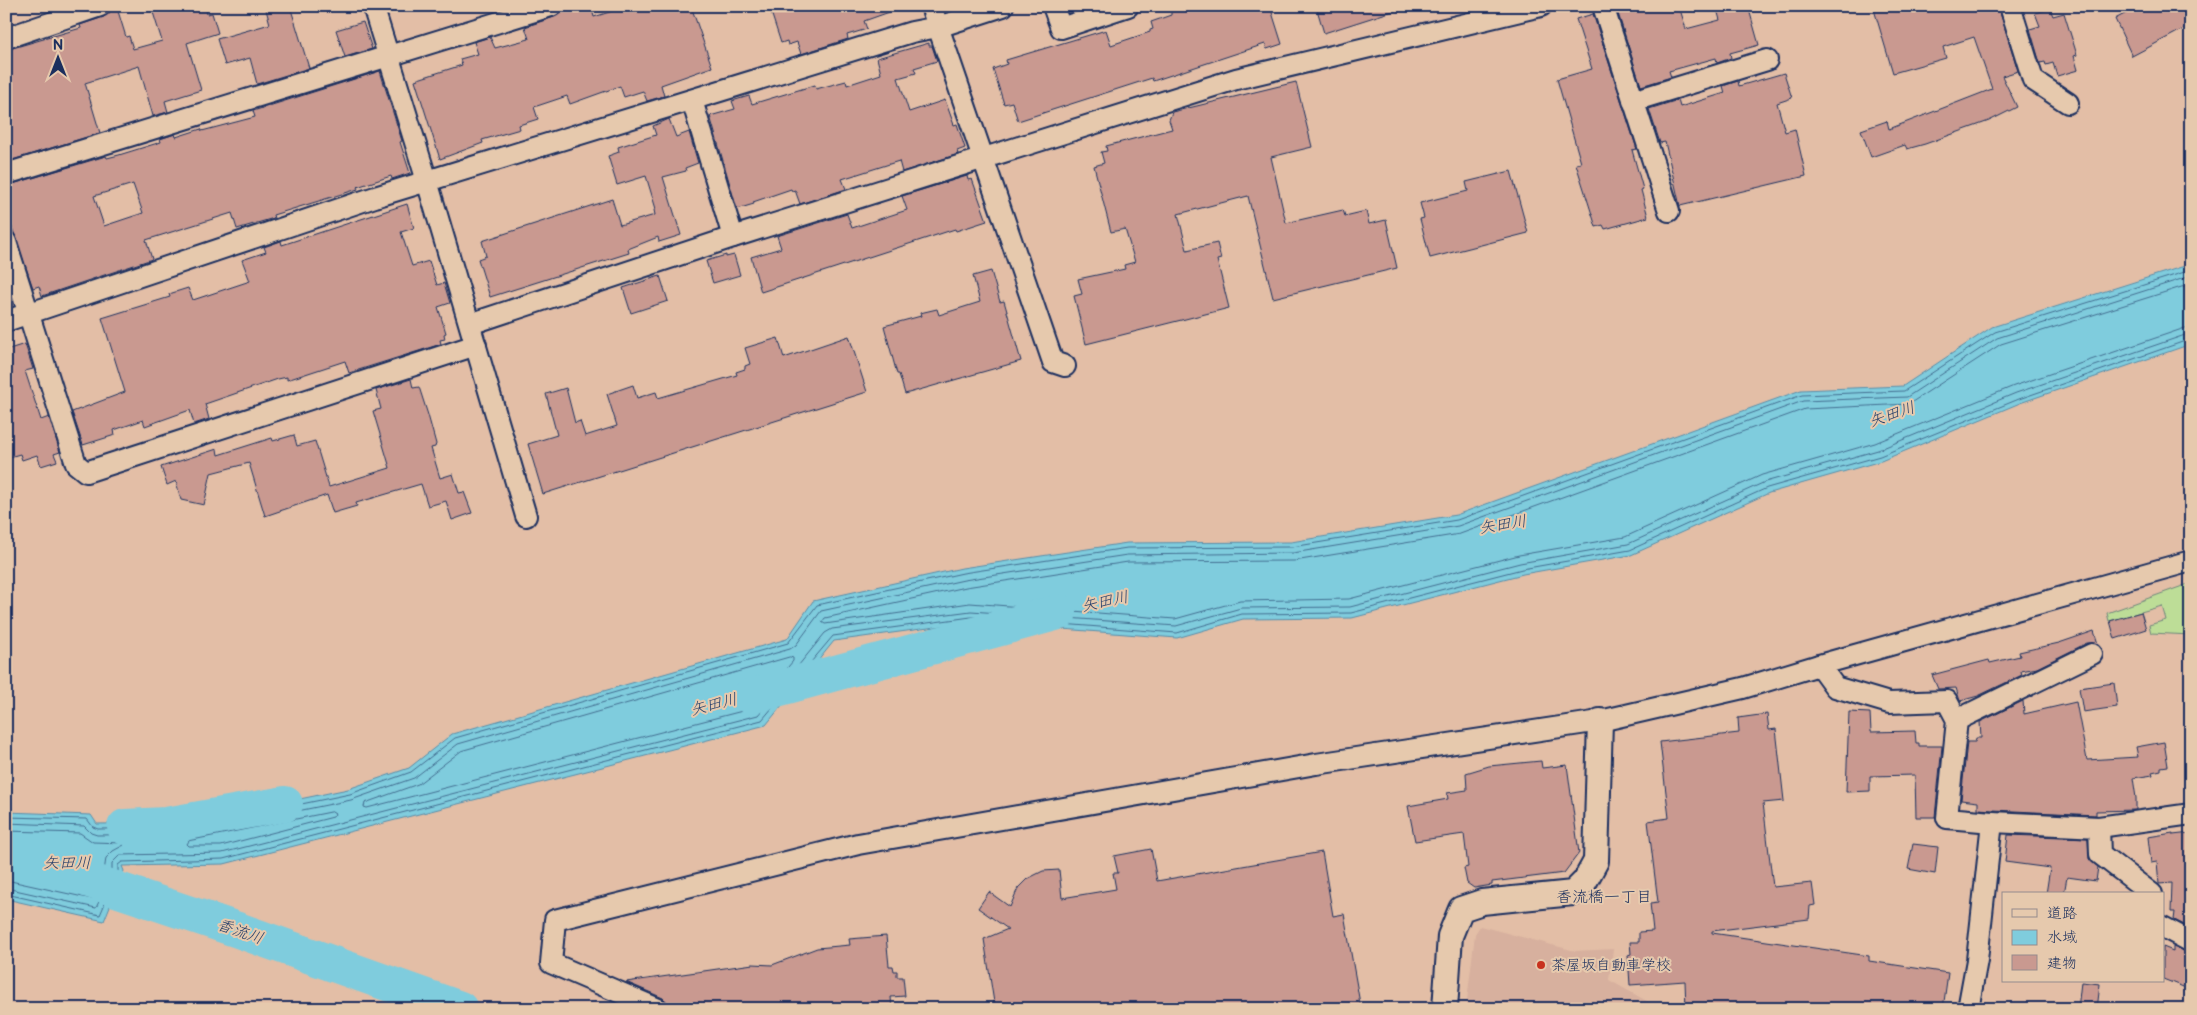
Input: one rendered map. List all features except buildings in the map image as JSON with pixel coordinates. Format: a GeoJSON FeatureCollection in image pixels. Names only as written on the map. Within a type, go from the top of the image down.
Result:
{"type":"FeatureCollection","features":[{"type":"Feature","properties":{"kind":"street"},"geometry":{"type":"LineString","coordinates":[[6,38],[100,6]]}},
{"type":"Feature","properties":{"kind":"street"},"geometry":{"type":"LineString","coordinates":[[373,6],[470,324],[526,516]]}},
{"type":"Feature","properties":{"kind":"street"},"geometry":{"type":"LineString","coordinates":[[6,174],[551,6]]}},
{"type":"Feature","properties":{"kind":"street"},"geometry":{"type":"LineString","coordinates":[[931,6],[1053,362],[1065,366]]}},
{"type":"Feature","properties":{"kind":"street"},"geometry":{"type":"LineString","coordinates":[[6,321],[375,197],[912,32],[938,27],[1003,6]]}},
{"type":"Feature","properties":{"kind":"street"},"geometry":{"type":"LineString","coordinates":[[1053,6],[1061,28],[1128,6]]}},
{"type":"Feature","properties":{"kind":"street"},"geometry":{"type":"LineString","coordinates":[[470,324],[732,238],[1236,79],[1497,12],[1541,6]]}},
{"type":"Feature","properties":{"kind":"street"},"geometry":{"type":"LineString","coordinates":[[1603,6],[1669,211]]}},
{"type":"Feature","properties":{"kind":"street"},"geometry":{"type":"LineString","coordinates":[[2010,6],[2033,80],[2068,103]]}},
{"type":"Feature","properties":{"kind":"street"},"geometry":{"type":"LineString","coordinates":[[1633,101],[1767,60]]}},
{"type":"Feature","properties":{"kind":"street"},"geometry":{"type":"LineString","coordinates":[[692,100],[732,238]]}},
{"type":"Feature","properties":{"kind":"street"},"geometry":{"type":"LineString","coordinates":[[6,242],[76,464],[86,472],[476,345]]}},
{"type":"Feature","properties":{"kind":"street"},"geometry":{"type":"LineString","coordinates":[[658,1009],[551,963],[555,920],[858,844],[1316,764],[1600,721],[1743,688],[2191,561]]}},
{"type":"Feature","properties":{"kind":"street"},"geometry":{"type":"LineString","coordinates":[[1957,720],[2092,654]]}},
{"type":"Feature","properties":{"kind":"street"},"geometry":{"type":"LineString","coordinates":[[1819,665],[1835,687],[1889,703],[1947,701],[1957,720],[1947,818],[2100,827],[2191,814]]}},
{"type":"Feature","properties":{"kind":"street"},"geometry":{"type":"LineString","coordinates":[[1445,1009],[1450,936],[1461,910],[1482,902],[1573,893],[1589,874],[1596,861],[1600,721]]}},
{"type":"Feature","properties":{"kind":"street"},"geometry":{"type":"LineString","coordinates":[[1968,1009],[1977,960],[1992,822]]}},
{"type":"Feature","properties":{"kind":"street"},"geometry":{"type":"LineString","coordinates":[[2100,827],[2100,854],[2149,892]]}},
{"type":"Feature","properties":{"kind":"street"},"geometry":{"type":"LineString","coordinates":[[2164,928],[2191,942]]}},
{"type":"Feature","properties":{"kind":"shaded area","name":"茶屋坂自動車学校"},"geometry":{"type":"Polygon","coordinates":[[[1480,926],[1575,951],[1613,949],[1609,980],[1661,1009],[1466,1009],[1475,934],[1480,926]]]}},
{"type":"Feature","properties":{"kind":"green space"},"geometry":{"type":"Polygon","coordinates":[[[2191,583],[2191,635],[2151,633],[2149,625],[2166,620],[2162,606],[2109,621],[2107,613],[2191,583]]]}},
{"type":"Feature","properties":{"kind":"water","name":"矢田川"},"geometry":{"type":"Polygon","coordinates":[[[2191,264],[2191,344],[2020,403],[1881,461],[1769,493],[1631,555],[1523,574],[1352,618],[1243,619],[1177,638],[972,622],[834,641],[766,725],[224,864],[122,866],[124,871],[104,921],[6,899],[6,812],[91,815],[97,824],[184,823],[348,789],[409,768],[452,734],[787,639],[813,601],[962,568],[1127,543],[1291,542],[1456,515],[1801,390],[1903,386],[1992,327],[2191,264]]]}},
{"type":"Feature","properties":{"kind":"waterway","name":"矢田川"},"geometry":{"type":"LineString","coordinates":[[751,696],[1059,612]]}},
{"type":"Feature","properties":{"kind":"waterway","name":"矢田川"},"geometry":{"type":"LineString","coordinates":[[125,827],[166,825],[285,804]]}},
{"type":"Feature","properties":{"kind":"waterway","name":"香流川"},"geometry":{"type":"LineString","coordinates":[[74,866],[89,880],[238,930],[460,1009]]}},
{"type":"Feature","properties":{"kind":"place","name":"茶屋坂自動車学校"},"geometry":{"type":"Point","coordinates":[1541,965]}},
{"type":"Feature","properties":{"kind":"district","name":"香流橋一丁目"},"geometry":{"type":"Point","coordinates":[1604,897]}}]}
